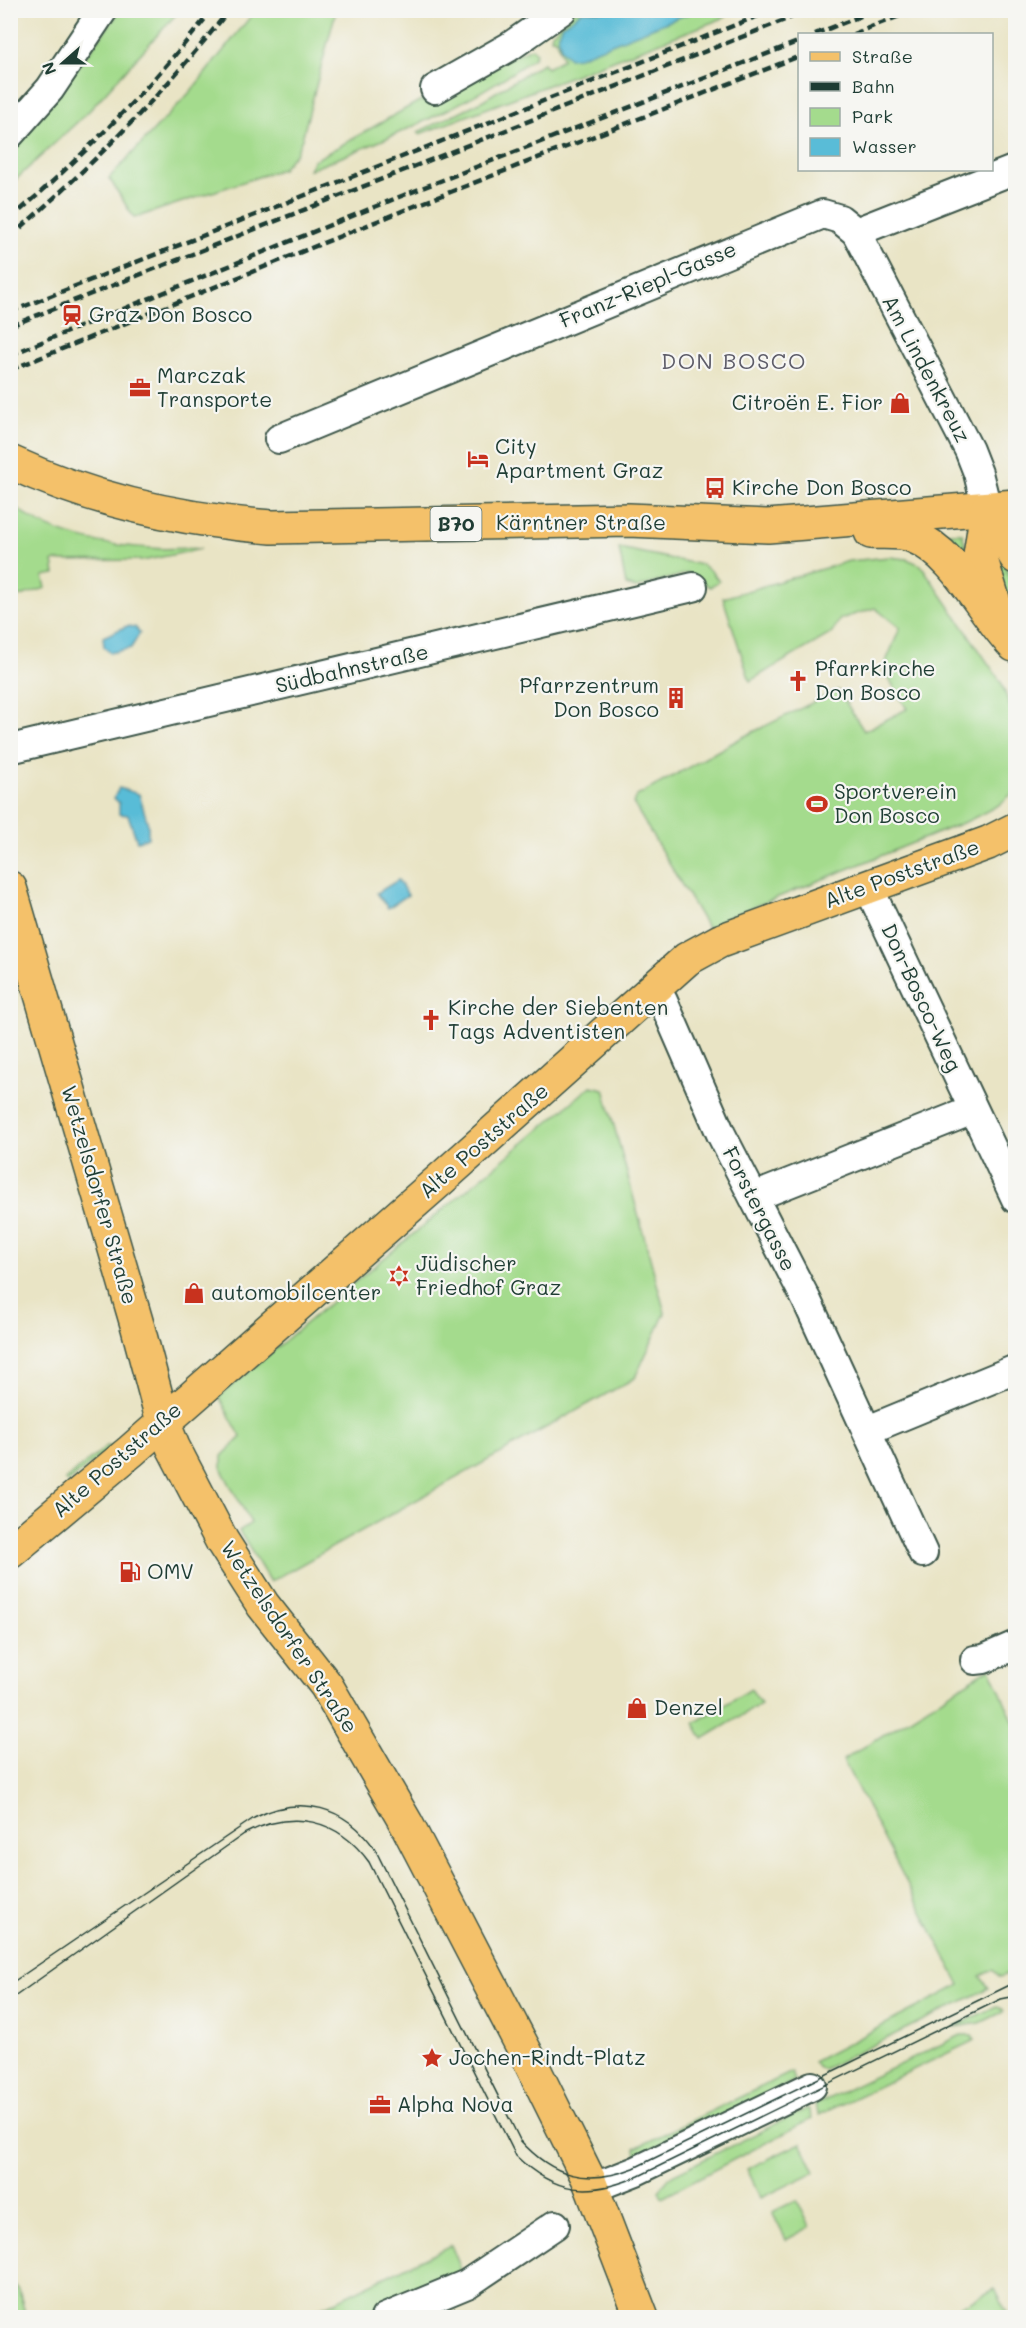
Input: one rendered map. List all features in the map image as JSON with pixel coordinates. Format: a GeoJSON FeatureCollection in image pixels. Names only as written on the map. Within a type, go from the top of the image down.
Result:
{"type":"FeatureCollection","features":[{"type":"Feature","properties":{"kind":"main road","name":"Kärntner Straße"},"geometry":{"type":"LineString","coordinates":[[10,462],[57,483],[110,500],[162,513],[227,524],[346,527],[629,520],[768,526],[1001,507]]}},
{"type":"Feature","properties":{"kind":"main road"},"geometry":{"type":"LineString","coordinates":[[1001,507],[1016,557]]}},
{"type":"Feature","properties":{"kind":"main road"},"geometry":{"type":"LineString","coordinates":[[1001,507],[980,556],[989,592],[1000,620],[1015,646]]}},
{"type":"Feature","properties":{"kind":"main road"},"geometry":{"type":"LineString","coordinates":[[768,526],[912,535],[943,554],[994,625],[1015,646]]}},
{"type":"Feature","properties":{"kind":"main road","name":"Alte Poststraße"},"geometry":{"type":"LineString","coordinates":[[10,1552],[163,1422],[539,1093],[687,959],[720,940],[988,843],[1016,829]]}},
{"type":"Feature","properties":{"kind":"main road","name":"Wetzelsdorfer Straße"},"geometry":{"type":"LineString","coordinates":[[10,888],[172,1448],[222,1541],[263,1605],[326,1685],[361,1743],[506,2014],[591,2185],[642,2318]]}},
{"type":"Feature","properties":{"kind":"street"},"geometry":{"type":"LineString","coordinates":[[10,134],[50,89],[103,10]]}},
{"type":"Feature","properties":{"kind":"street"},"geometry":{"type":"LineString","coordinates":[[435,89],[509,47],[562,10]]}},
{"type":"Feature","properties":{"kind":"street"},"geometry":{"type":"LineString","coordinates":[[856,232],[1016,169]]}},
{"type":"Feature","properties":{"kind":"street","name":"Franz-Riepl-Gasse"},"geometry":{"type":"LineString","coordinates":[[279,440],[823,214],[840,219],[856,232]]}},
{"type":"Feature","properties":{"kind":"street","name":"Am Lindenkreuz"},"geometry":{"type":"LineString","coordinates":[[856,232],[969,450],[978,473],[1001,507]]}},
{"type":"Feature","properties":{"kind":"street","name":"Südbahnstraße"},"geometry":{"type":"LineString","coordinates":[[10,749],[693,587]]}},
{"type":"Feature","properties":{"kind":"street","name":"Don-Bosco-Weg"},"geometry":{"type":"LineString","coordinates":[[868,886],[1016,1199]]}},
{"type":"Feature","properties":{"kind":"street","name":"Forstergasse"},"geometry":{"type":"LineString","coordinates":[[653,988],[663,1001],[721,1134],[868,1430],[923,1553]]}},
{"type":"Feature","properties":{"kind":"street"},"geometry":{"type":"LineString","coordinates":[[754,1197],[973,1110]]}},
{"type":"Feature","properties":{"kind":"street"},"geometry":{"type":"LineString","coordinates":[[868,1430],[1016,1370]]}},
{"type":"Feature","properties":{"kind":"street"},"geometry":{"type":"LineString","coordinates":[[975,1660],[984,1659],[1016,1646]]}},
{"type":"Feature","properties":{"kind":"street"},"geometry":{"type":"LineString","coordinates":[[591,2185],[616,2180],[812,2086]]}},
{"type":"Feature","properties":{"kind":"street"},"geometry":{"type":"LineString","coordinates":[[385,2318],[467,2284],[555,2225]]}},
{"type":"Feature","properties":{"kind":"green space"},"geometry":{"type":"Polygon","coordinates":[[[723,10],[726,17],[420,134],[418,132],[480,102],[543,63],[547,68],[563,59],[556,39],[551,38],[552,33],[574,11],[723,10]]]}},
{"type":"Feature","properties":{"kind":"green space"},"geometry":{"type":"Polygon","coordinates":[[[120,11],[179,11],[89,111],[11,184],[11,145],[78,67],[120,11]]]}},
{"type":"Feature","properties":{"kind":"green space"},"geometry":{"type":"Polygon","coordinates":[[[255,11],[336,11],[297,151],[282,169],[134,218],[109,178],[191,91],[255,11]]]}},
{"type":"Feature","properties":{"kind":"green space"},"geometry":{"type":"Polygon","coordinates":[[[532,48],[536,53],[534,58],[481,92],[397,134],[309,170],[313,161],[421,100],[423,102],[486,68],[532,48]]]}},
{"type":"Feature","properties":{"kind":"green space"},"geometry":{"type":"Polygon","coordinates":[[[10,502],[24,514],[40,523],[75,537],[132,547],[201,549],[147,560],[53,561],[55,574],[43,576],[46,588],[11,599],[10,502]]]}},
{"type":"Feature","properties":{"kind":"green space"},"geometry":{"type":"Polygon","coordinates":[[[941,533],[962,533],[967,551],[961,552],[941,533]]]}},
{"type":"Feature","properties":{"kind":"green space"},"geometry":{"type":"Polygon","coordinates":[[[619,548],[702,565],[719,581],[710,587],[688,573],[636,588],[626,585],[619,548]]]}},
{"type":"Feature","properties":{"kind":"green space","name":"Sportverein Don Bosco"},"geometry":{"type":"Polygon","coordinates":[[[889,557],[907,559],[921,565],[1001,682],[1015,720],[1015,791],[999,805],[970,820],[726,918],[708,929],[633,803],[637,796],[741,738],[838,690],[864,731],[907,709],[883,669],[900,628],[875,608],[840,619],[832,633],[750,681],[723,598],[849,561],[889,557]]]}},
{"type":"Feature","properties":{"kind":"green space"},"geometry":{"type":"Polygon","coordinates":[[[1005,562],[1015,601],[1015,619],[994,564],[1005,562]]]}},
{"type":"Feature","properties":{"kind":"green space"},"geometry":{"type":"Polygon","coordinates":[[[591,1086],[604,1089],[665,1313],[635,1378],[270,1582],[239,1531],[251,1523],[222,1470],[222,1456],[241,1437],[219,1397],[591,1086]]]}},
{"type":"Feature","properties":{"kind":"green space"},"geometry":{"type":"Polygon","coordinates":[[[107,1446],[112,1447],[67,1483],[65,1480],[107,1446]]]}},
{"type":"Feature","properties":{"kind":"green space"},"geometry":{"type":"Polygon","coordinates":[[[990,1668],[1015,1725],[1015,1970],[1000,1977],[993,1970],[980,1976],[989,1988],[824,2069],[817,2067],[813,2062],[960,1985],[843,1760],[990,1668]]]}},
{"type":"Feature","properties":{"kind":"green space"},"geometry":{"type":"Polygon","coordinates":[[[751,1689],[761,1704],[703,1739],[694,1723],[751,1689]]]}},
{"type":"Feature","properties":{"kind":"green space"},"geometry":{"type":"Polygon","coordinates":[[[996,2006],[1003,2012],[980,2023],[954,2027],[996,2006]]]}},
{"type":"Feature","properties":{"kind":"green space"},"geometry":{"type":"Polygon","coordinates":[[[961,2035],[972,2035],[975,2040],[819,2115],[815,2105],[961,2035]]]}},
{"type":"Feature","properties":{"kind":"green space"},"geometry":{"type":"Polygon","coordinates":[[[792,2072],[795,2081],[636,2156],[635,2148],[792,2072]]]}},
{"type":"Feature","properties":{"kind":"green space"},"geometry":{"type":"Polygon","coordinates":[[[808,2108],[812,2119],[662,2197],[659,2190],[672,2175],[808,2108]]]}},
{"type":"Feature","properties":{"kind":"green space"},"geometry":{"type":"Polygon","coordinates":[[[801,2143],[815,2172],[761,2198],[747,2169],[801,2143]]]}},
{"type":"Feature","properties":{"kind":"green space"},"geometry":{"type":"Polygon","coordinates":[[[797,2200],[810,2227],[786,2240],[772,2212],[797,2200]]]}},
{"type":"Feature","properties":{"kind":"green space"},"geometry":{"type":"Polygon","coordinates":[[[451,2245],[467,2284],[412,2317],[300,2318],[451,2245]]]}},
{"type":"Feature","properties":{"kind":"green space"},"geometry":{"type":"Polygon","coordinates":[[[10,2279],[19,2290],[26,2317],[11,2317],[10,2279]]]}},
{"type":"Feature","properties":{"kind":"green space"},"geometry":{"type":"Polygon","coordinates":[[[995,2289],[1009,2317],[939,2317],[995,2289]]]}},
{"type":"Feature","properties":{"kind":"water"},"geometry":{"type":"Polygon","coordinates":[[[583,11],[695,11],[579,57],[569,58],[561,49],[558,35],[563,25],[583,11]]]}},
{"type":"Feature","properties":{"kind":"water"},"geometry":{"type":"Polygon","coordinates":[[[127,626],[135,627],[140,633],[131,648],[110,653],[104,647],[103,637],[127,626]]]}},
{"type":"Feature","properties":{"kind":"water"},"geometry":{"type":"Polygon","coordinates":[[[119,788],[139,794],[148,824],[148,838],[137,841],[128,815],[119,814],[119,803],[114,798],[119,788]]]}},
{"type":"Feature","properties":{"kind":"water"},"geometry":{"type":"Polygon","coordinates":[[[398,880],[408,895],[388,908],[377,893],[398,880]]]}},
{"type":"Feature","properties":{"kind":"tram line"},"geometry":{"type":"LineString","coordinates":[[10,1984],[254,1818],[289,1807],[321,1808],[350,1823],[375,1849],[520,2140],[545,2163],[572,2175],[586,2177],[634,2168],[1016,1982]]}},
{"type":"Feature","properties":{"kind":"tram line"},"geometry":{"type":"LineString","coordinates":[[10,2000],[244,1834],[262,1826],[296,1820],[328,1827],[356,1847],[369,1862],[516,2156],[530,2169],[559,2185],[589,2189],[621,2183],[639,2176],[1001,1999],[1016,1996]]}},
{"type":"Feature","properties":{"kind":"railway"},"geometry":{"type":"LineString","coordinates":[[10,219],[116,120],[212,10]]}},
{"type":"Feature","properties":{"kind":"railway"},"geometry":{"type":"LineString","coordinates":[[10,237],[125,129],[229,10]]}},
{"type":"Feature","properties":{"kind":"railway"},"geometry":{"type":"LineString","coordinates":[[10,312],[773,10]]}},
{"type":"Feature","properties":{"kind":"railway"},"geometry":{"type":"LineString","coordinates":[[10,326],[810,10]]}},
{"type":"Feature","properties":{"kind":"railway"},"geometry":{"type":"LineString","coordinates":[[818,33],[876,10]]}},
{"type":"Feature","properties":{"kind":"railway"},"geometry":{"type":"LineString","coordinates":[[856,33],[915,10]]}},
{"type":"Feature","properties":{"kind":"railway"},"geometry":{"type":"LineString","coordinates":[[10,355],[404,195],[798,42]]}},
{"type":"Feature","properties":{"kind":"railway"},"geometry":{"type":"LineString","coordinates":[[10,370],[412,207],[798,57]]}},
{"type":"Feature","properties":{"kind":"place","name":"Graz Don Bosco"},"geometry":{"type":"Point","coordinates":[72,315]}},
{"type":"Feature","properties":{"kind":"place","name":"Marczak Transporte"},"geometry":{"type":"Point","coordinates":[140,388]}},
{"type":"Feature","properties":{"kind":"place","name":"Citroën E. Fior"},"geometry":{"type":"Point","coordinates":[900,403]}},
{"type":"Feature","properties":{"kind":"place","name":"City Apartment Graz"},"geometry":{"type":"Point","coordinates":[478,459]}},
{"type":"Feature","properties":{"kind":"place","name":"Kirche Don Bosco"},"geometry":{"type":"Point","coordinates":[715,488]}},
{"type":"Feature","properties":{"kind":"place","name":"Pfarrkirche Don Bosco"},"geometry":{"type":"Point","coordinates":[798,681]}},
{"type":"Feature","properties":{"kind":"place","name":"Pfarrzentrum Don Bosco"},"geometry":{"type":"Point","coordinates":[676,698]}},
{"type":"Feature","properties":{"kind":"place","name":"Sportverein Don Bosco"},"geometry":{"type":"Point","coordinates":[817,804]}},
{"type":"Feature","properties":{"kind":"place","name":"Kirche der Siebenten Tags Adventisten"},"geometry":{"type":"Point","coordinates":[431,1020]}},
{"type":"Feature","properties":{"kind":"place","name":"Jüdischer Friedhof Graz"},"geometry":{"type":"Point","coordinates":[399,1276]}},
{"type":"Feature","properties":{"kind":"place","name":"automobilcenter"},"geometry":{"type":"Point","coordinates":[194,1293]}},
{"type":"Feature","properties":{"kind":"place","name":"OMV"},"geometry":{"type":"Point","coordinates":[130,1572]}},
{"type":"Feature","properties":{"kind":"place","name":"Denzel"},"geometry":{"type":"Point","coordinates":[637,1708]}},
{"type":"Feature","properties":{"kind":"place","name":"Jochen-Rindt-Platz"},"geometry":{"type":"Point","coordinates":[432,2058]}},
{"type":"Feature","properties":{"kind":"place","name":"Alpha Nova"},"geometry":{"type":"Point","coordinates":[380,2105]}},
{"type":"Feature","properties":{"kind":"district","name":"DON BOSCO"},"geometry":{"type":"Point","coordinates":[734,361]}}]}
